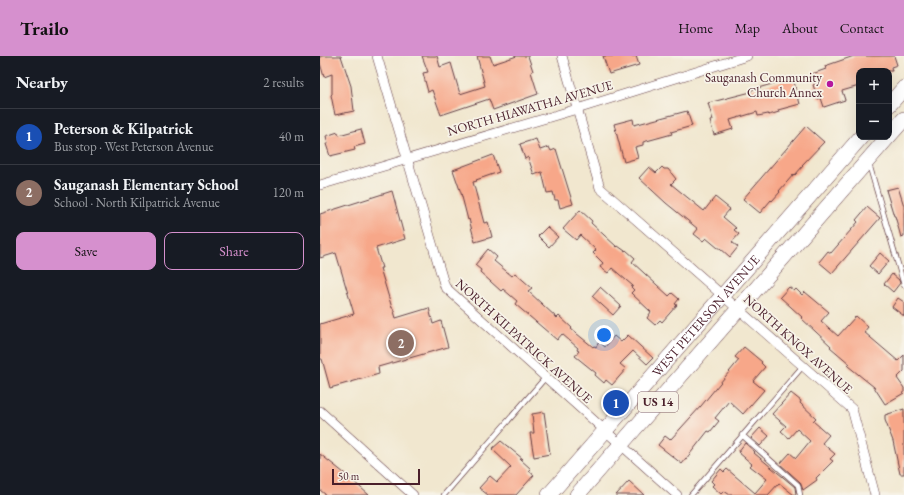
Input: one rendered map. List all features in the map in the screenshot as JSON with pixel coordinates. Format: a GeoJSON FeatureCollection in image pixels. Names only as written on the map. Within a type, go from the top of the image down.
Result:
{"type":"FeatureCollection","features":[{"type":"Feature","properties":{"kind":"main road"},"geometry":{"type":"LineString","coordinates":[[890,104],[904,88]]}},
{"type":"Feature","properties":{"kind":"main road","name":"WEST PETERSON AVENUE"},"geometry":{"type":"LineString","coordinates":[[892,133],[904,119]]}},
{"type":"Feature","properties":{"kind":"main road","name":"WEST PETERSON AVENUE"},"geometry":{"type":"LineString","coordinates":[[549,495],[858,140]]}},
{"type":"Feature","properties":{"kind":"main road","name":"WEST PETERSON AVENUE"},"geometry":{"type":"LineString","coordinates":[[577,495],[738,308],[886,140]]}},
{"type":"Feature","properties":{"kind":"street","name":"NORTH KILPATRICK AVENUE"},"geometry":{"type":"LineString","coordinates":[[377,56],[445,287],[676,495]]}},
{"type":"Feature","properties":{"kind":"street","name":"NORTH KNOX AVENUE"},"geometry":{"type":"LineString","coordinates":[[562,56],[600,188],[852,410],[875,495]]}},
{"type":"Feature","properties":{"kind":"street","name":"NORTH HIAWATHA AVENUE"},"geometry":{"type":"LineString","coordinates":[[320,185],[747,56]]}},
{"type":"Feature","properties":{"kind":"street"},"geometry":{"type":"LineString","coordinates":[[320,412],[413,495]]}},
{"type":"Feature","properties":{"kind":"lane"},"geometry":{"type":"LineString","coordinates":[[868,161],[904,285]]}},
{"type":"Feature","properties":{"kind":"lane"},"geometry":{"type":"LineString","coordinates":[[691,495],[803,366]]}},
{"type":"Feature","properties":{"kind":"lane"},"geometry":{"type":"LineString","coordinates":[[444,495],[545,378]]}},
{"type":"Feature","properties":{"kind":"lane"},"geometry":{"type":"LineString","coordinates":[[742,435],[798,485],[800,495]]}},
{"type":"Feature","properties":{"kind":"building"},"geometry":{"type":"Polygon","coordinates":[[[320,56],[341,56],[351,86],[354,111],[335,115],[331,95],[332,74],[324,77],[320,63],[320,56]]]}},
{"type":"Feature","properties":{"kind":"building"},"geometry":{"type":"Polygon","coordinates":[[[422,56],[437,56],[440,67],[451,63],[460,94],[485,86],[477,56],[490,56],[493,64],[517,56],[528,56],[538,94],[493,110],[489,99],[441,115],[432,90],[428,92],[423,73],[428,72],[422,56]]]}},
{"type":"Feature","properties":{"kind":"building"},"geometry":{"type":"Polygon","coordinates":[[[603,56],[636,56],[639,65],[609,74],[603,56]]]}},
{"type":"Feature","properties":{"kind":"building"},"geometry":{"type":"Polygon","coordinates":[[[854,56],[894,56],[897,65],[891,68],[856,68],[856,87],[842,91],[845,100],[824,107],[821,98],[818,99],[813,85],[815,84],[812,74],[826,69],[825,66],[854,56]]]}},
{"type":"Feature","properties":{"kind":"building"},"geometry":{"type":"Polygon","coordinates":[[[793,78],[800,104],[778,110],[779,112],[769,115],[758,116],[757,112],[730,120],[733,129],[714,135],[710,121],[713,120],[708,103],[751,92],[751,90],[793,78]]]}},
{"type":"Feature","properties":{"kind":"building"},"geometry":{"type":"Polygon","coordinates":[[[687,111],[692,126],[671,132],[672,134],[643,142],[643,145],[635,147],[638,158],[624,162],[614,124],[633,119],[634,125],[687,111]]]}},
{"type":"Feature","properties":{"kind":"building"},"geometry":{"type":"Polygon","coordinates":[[[806,126],[824,142],[760,213],[743,199],[806,126]]]}},
{"type":"Feature","properties":{"kind":"building"},"geometry":{"type":"Polygon","coordinates":[[[361,129],[365,144],[354,147],[355,150],[330,156],[326,144],[328,144],[326,136],[338,132],[339,135],[361,129]]]}},
{"type":"Feature","properties":{"kind":"building"},"geometry":{"type":"Polygon","coordinates":[[[536,139],[540,150],[549,147],[551,151],[556,149],[573,204],[560,208],[558,200],[555,200],[553,192],[547,193],[542,172],[534,175],[528,157],[525,159],[520,144],[536,139]]]}},
{"type":"Feature","properties":{"kind":"building"},"geometry":{"type":"Polygon","coordinates":[[[493,155],[499,172],[473,182],[484,223],[488,222],[492,237],[475,242],[453,170],[493,155]]]}},
{"type":"Feature","properties":{"kind":"building"},"geometry":{"type":"Polygon","coordinates":[[[649,167],[656,173],[662,167],[664,169],[668,169],[676,179],[671,184],[704,211],[715,197],[730,209],[723,217],[736,228],[734,230],[739,234],[732,242],[738,247],[730,257],[706,238],[703,241],[694,234],[698,229],[666,203],[639,178],[649,167]]]}},
{"type":"Feature","properties":{"kind":"building"},"geometry":{"type":"Polygon","coordinates":[[[898,187],[904,206],[904,236],[901,237],[886,190],[898,187]]]}},
{"type":"Feature","properties":{"kind":"building"},"geometry":{"type":"Polygon","coordinates":[[[392,191],[405,239],[376,248],[382,268],[380,268],[392,308],[396,318],[429,308],[433,324],[441,321],[448,347],[378,367],[379,374],[330,388],[322,359],[320,359],[320,324],[354,314],[336,253],[320,258],[320,214],[392,191]]]}},
{"type":"Feature","properties":{"kind":"building"},"geometry":{"type":"Polygon","coordinates":[[[867,207],[880,218],[832,273],[819,262],[828,251],[831,253],[858,222],[856,220],[867,207]]]}},
{"type":"Feature","properties":{"kind":"building"},"geometry":{"type":"Polygon","coordinates":[[[580,210],[592,221],[591,223],[617,247],[618,246],[625,251],[626,250],[635,258],[632,262],[669,296],[672,293],[679,299],[675,304],[677,305],[662,322],[660,320],[655,325],[647,318],[651,312],[631,293],[634,290],[631,287],[633,286],[612,268],[608,273],[600,267],[603,263],[593,253],[596,250],[580,235],[576,240],[563,229],[580,210]]]}},
{"type":"Feature","properties":{"kind":"building"},"geometry":{"type":"Polygon","coordinates":[[[547,227],[558,237],[549,247],[538,236],[547,227]]]}},
{"type":"Feature","properties":{"kind":"building"},"geometry":{"type":"Polygon","coordinates":[[[488,249],[497,257],[494,261],[512,276],[515,273],[532,288],[528,291],[557,318],[559,316],[572,328],[571,329],[593,347],[596,347],[599,342],[605,347],[614,336],[621,342],[628,335],[653,358],[647,364],[633,351],[620,364],[626,369],[612,385],[606,380],[604,383],[595,375],[596,373],[575,356],[579,351],[577,350],[578,348],[562,334],[557,340],[515,304],[517,301],[503,289],[501,291],[480,272],[481,270],[475,265],[488,249]]]}},
{"type":"Feature","properties":{"kind":"building"},"geometry":{"type":"Polygon","coordinates":[[[880,253],[889,261],[878,274],[869,266],[880,253]]]}},
{"type":"Feature","properties":{"kind":"building"},"geometry":{"type":"Polygon","coordinates":[[[892,274],[899,280],[900,283],[893,292],[884,284],[892,274]]]}},
{"type":"Feature","properties":{"kind":"building"},"geometry":{"type":"Polygon","coordinates":[[[600,287],[621,306],[613,315],[592,296],[600,287]]]}},
{"type":"Feature","properties":{"kind":"building"},"geometry":{"type":"Polygon","coordinates":[[[789,287],[794,291],[796,289],[802,295],[805,292],[829,312],[821,321],[838,336],[856,316],[868,327],[864,332],[898,361],[904,355],[904,371],[897,378],[904,388],[904,393],[885,404],[874,387],[848,366],[850,364],[830,347],[831,346],[801,318],[802,317],[780,297],[789,287]]]}},
{"type":"Feature","properties":{"kind":"building"},"geometry":{"type":"Polygon","coordinates":[[[898,298],[904,302],[904,316],[892,307],[898,298]]]}},
{"type":"Feature","properties":{"kind":"building"},"geometry":{"type":"Polygon","coordinates":[[[744,347],[762,362],[761,363],[765,367],[753,381],[764,390],[743,414],[729,401],[715,418],[719,421],[710,432],[708,431],[682,464],[658,445],[665,436],[671,439],[701,406],[739,360],[735,357],[744,347]]]}},
{"type":"Feature","properties":{"kind":"building"},"geometry":{"type":"Polygon","coordinates":[[[791,393],[801,401],[800,403],[816,418],[813,421],[829,435],[822,443],[835,454],[830,459],[833,461],[816,478],[817,480],[803,490],[800,482],[780,464],[790,453],[796,458],[810,441],[797,429],[789,438],[781,431],[786,426],[772,414],[791,393]]]}},
{"type":"Feature","properties":{"kind":"building"},"geometry":{"type":"Polygon","coordinates":[[[904,409],[904,474],[900,474],[893,441],[885,420],[885,415],[904,409]]]}},
{"type":"Feature","properties":{"kind":"building"},"geometry":{"type":"Polygon","coordinates":[[[544,412],[550,454],[534,457],[530,433],[534,433],[532,414],[544,412]]]}},
{"type":"Feature","properties":{"kind":"building"},"geometry":{"type":"Polygon","coordinates":[[[760,428],[769,436],[760,446],[751,438],[760,428]]]}},
{"type":"Feature","properties":{"kind":"building"},"geometry":{"type":"Polygon","coordinates":[[[501,441],[523,459],[520,459],[531,469],[529,471],[534,475],[516,495],[488,495],[479,488],[490,476],[497,482],[511,467],[492,449],[501,441]]]}},
{"type":"Feature","properties":{"kind":"building"},"geometry":{"type":"Polygon","coordinates":[[[745,443],[755,452],[754,453],[795,487],[796,494],[794,495],[779,483],[768,495],[730,495],[724,491],[721,494],[712,486],[714,484],[711,481],[721,469],[724,472],[727,469],[755,493],[767,479],[750,466],[752,464],[738,452],[745,443]]]}},
{"type":"Feature","properties":{"kind":"building"},"geometry":{"type":"Polygon","coordinates":[[[320,454],[369,495],[326,495],[320,490],[320,454]]]}},
{"type":"Feature","properties":{"kind":"building"},"geometry":{"type":"Polygon","coordinates":[[[629,481],[644,495],[616,495],[629,481]]]}},
{"type":"Feature","properties":{"kind":"place","name":"Sauganash Community Church Annex"},"geometry":{"type":"Point","coordinates":[830,84]}},
{"type":"Feature","properties":{"kind":"place","name":"Sauganash Elementary School"},"geometry":{"type":"Point","coordinates":[401,343]}},
{"type":"Feature","properties":{"kind":"place","name":"Peterson & Kilpatrick"},"geometry":{"type":"Point","coordinates":[616,403]}}]}
